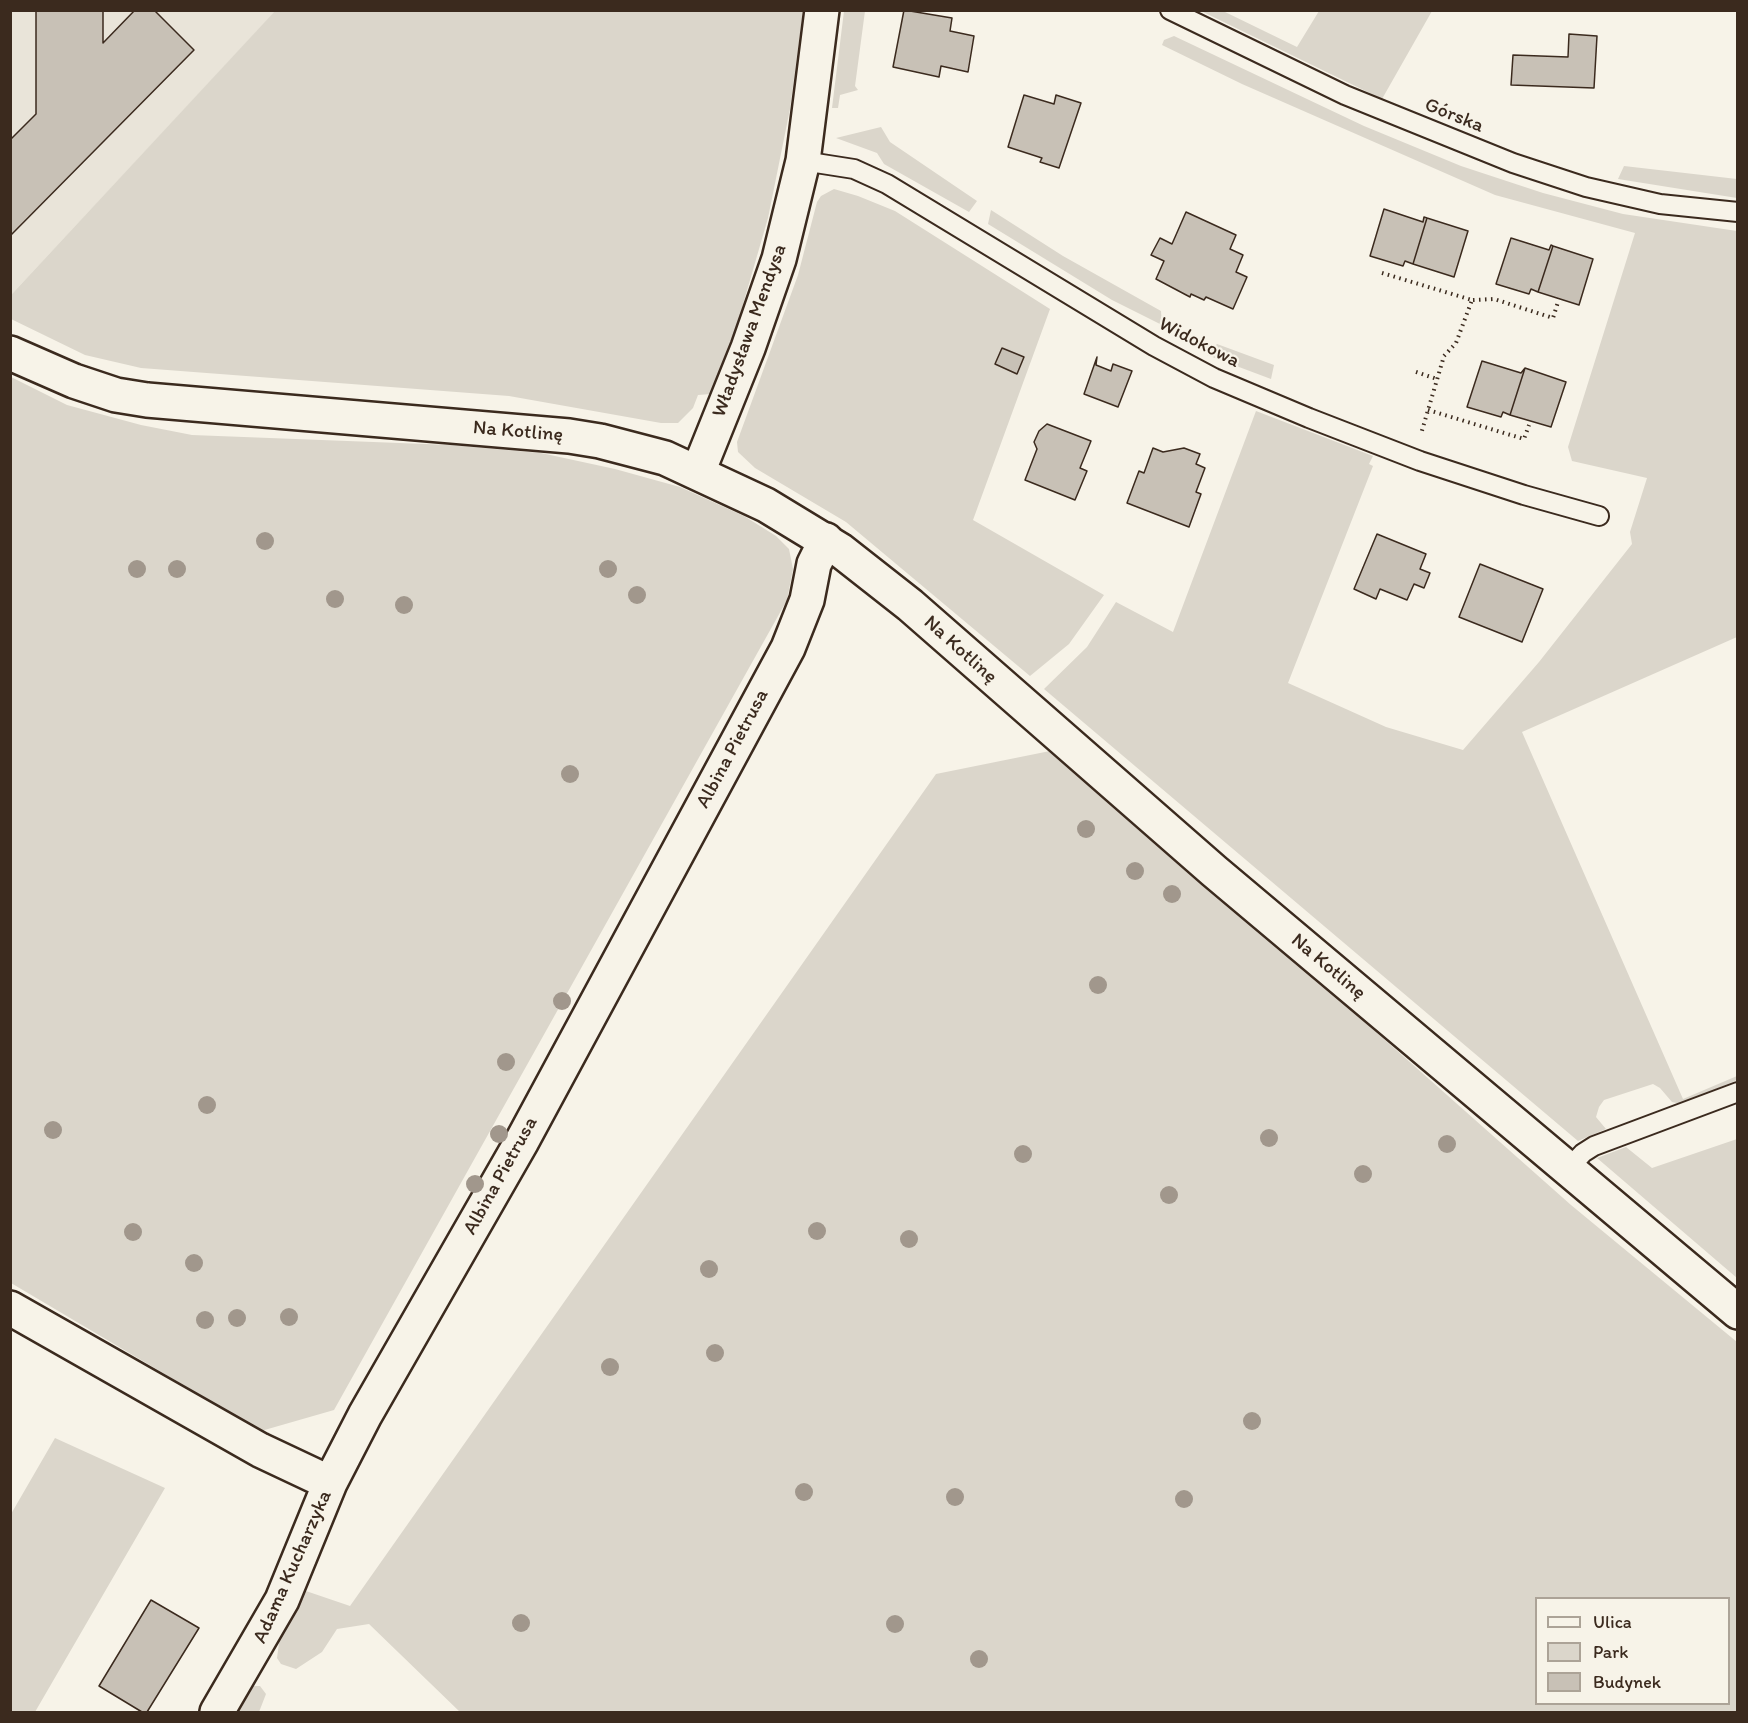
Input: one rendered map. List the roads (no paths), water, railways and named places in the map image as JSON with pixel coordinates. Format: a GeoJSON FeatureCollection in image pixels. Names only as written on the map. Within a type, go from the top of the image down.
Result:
{"type":"FeatureCollection","features":[{"type":"Feature","properties":{"kind":"street","name":"Władysława Mendysa"},"geometry":{"type":"LineString","coordinates":[[698,471],[748,348],[779,259],[803,161],[822,10]]}},
{"type":"Feature","properties":{"kind":"street","name":"Na Kotlinę"},"geometry":{"type":"LineString","coordinates":[[10,353],[46,371],[116,395],[206,405],[569,436],[600,441],[698,471],[766,505],[826,540],[910,605],[1205,864],[1569,1168],[1737,1312]]}},
{"type":"Feature","properties":{"kind":"street","name":"Albina Pietrusa"},"geometry":{"type":"LineString","coordinates":[[330,1482],[374,1400],[522,1141],[761,698],[797,627],[807,600],[814,564],[826,540]]}},
{"type":"Feature","properties":{"kind":"street"},"geometry":{"type":"LineString","coordinates":[[10,1308],[261,1450],[330,1482]]}},
{"type":"Feature","properties":{"kind":"street","name":"Adama Kucharzyka"},"geometry":{"type":"LineString","coordinates":[[217,1713],[241,1676],[282,1600],[330,1482]]}},
{"type":"Feature","properties":{"kind":"lane","name":"Górska"},"geometry":{"type":"LineString","coordinates":[[1170,10],[1345,95],[1513,163],[1586,187],[1660,204],[1737,212]]}},
{"type":"Feature","properties":{"kind":"lane","name":"Widokowa"},"geometry":{"type":"LineString","coordinates":[[803,161],[854,169],[887,184],[1154,346],[1214,378],[1420,461],[1524,495],[1599,516]]}},
{"type":"Feature","properties":{"kind":"lane"},"geometry":{"type":"LineString","coordinates":[[1569,1168],[1583,1153],[1594,1146],[1737,1092]]}}]}
